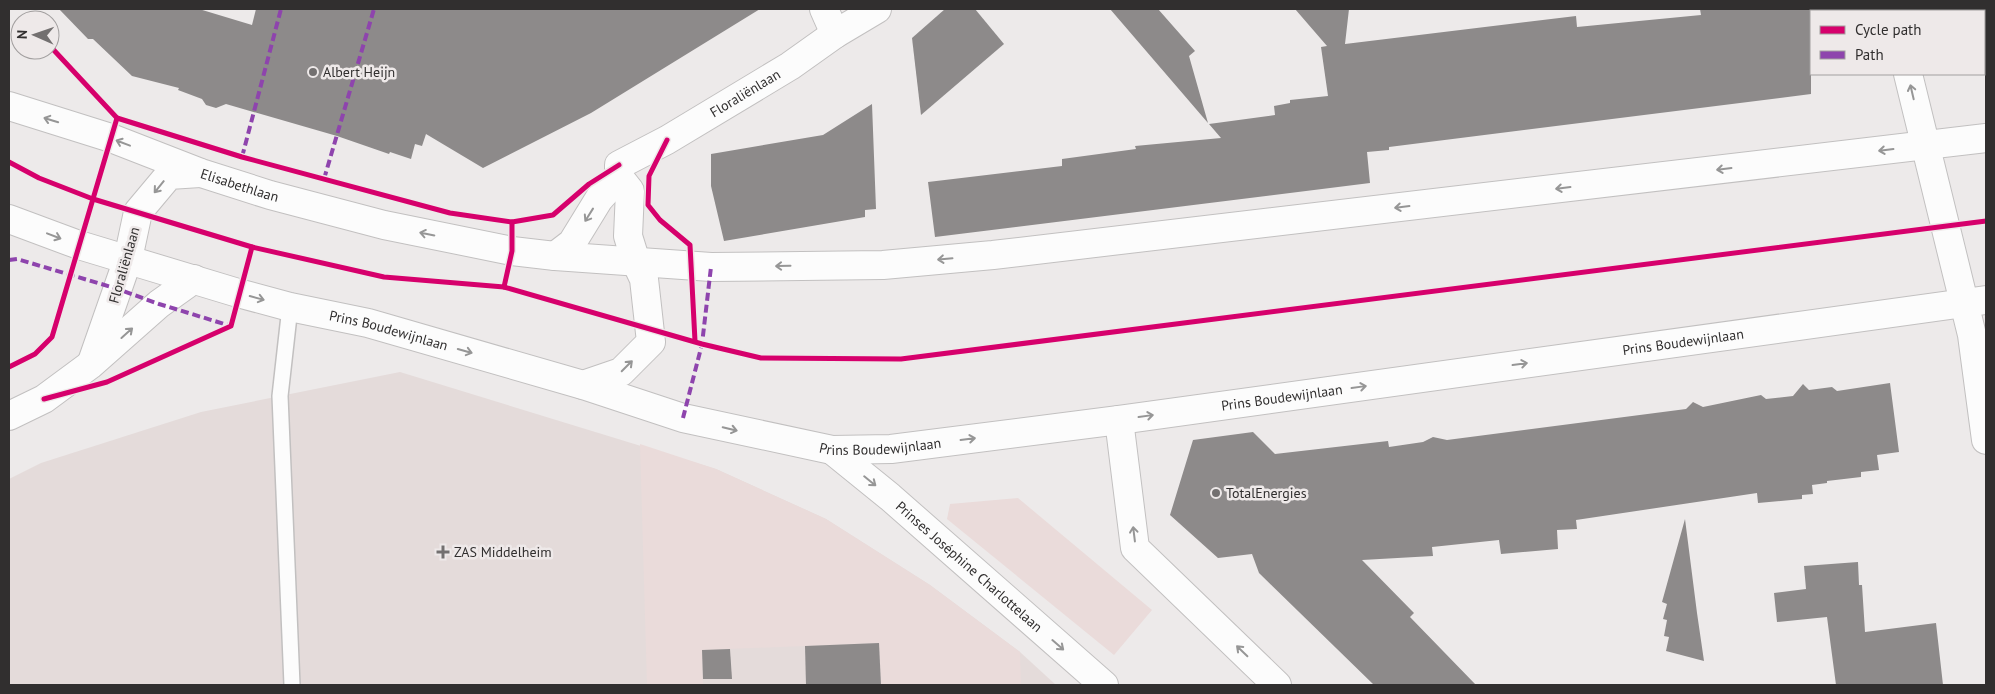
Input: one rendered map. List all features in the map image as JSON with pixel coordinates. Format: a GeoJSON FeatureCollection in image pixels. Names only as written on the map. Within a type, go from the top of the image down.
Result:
{"type":"FeatureCollection","features":[{"type":"Feature","properties":{"kind":"main road"},"geometry":{"type":"LineString","coordinates":[[824,9],[835,34]]}},
{"type":"Feature","properties":{"kind":"main road","name":"Floraliënlaan"},"geometry":{"type":"LineString","coordinates":[[555,256],[572,243],[600,199],[619,177],[619,165],[666,140],[790,66],[835,34],[877,9]]}},
{"type":"Feature","properties":{"kind":"main road"},"geometry":{"type":"LineString","coordinates":[[1908,75],[1924,145],[1974,302],[1972,335],[1986,440]]}},
{"type":"Feature","properties":{"kind":"main road","name":"Elisabethlaan"},"geometry":{"type":"LineString","coordinates":[[9,106],[111,138],[201,173],[270,196],[384,226],[555,256]]}},
{"type":"Feature","properties":{"kind":"main road"},"geometry":{"type":"LineString","coordinates":[[555,256],[710,266],[883,265],[1013,252],[1986,138]]}},
{"type":"Feature","properties":{"kind":"main road","name":"Floraliënlaan"},"geometry":{"type":"LineString","coordinates":[[90,365],[128,259],[138,212],[169,175],[201,173]]}},
{"type":"Feature","properties":{"kind":"main road"},"geometry":{"type":"LineString","coordinates":[[583,385],[621,372],[651,342],[644,279],[636,262],[628,236],[630,191],[619,177]]}},
{"type":"Feature","properties":{"kind":"main road"},"geometry":{"type":"LineString","coordinates":[[9,219],[79,245],[194,279]]}},
{"type":"Feature","properties":{"kind":"main road"},"geometry":{"type":"LineString","coordinates":[[9,416],[44,399],[90,365],[159,304],[194,279]]}},
{"type":"Feature","properties":{"kind":"main road","name":"Prins Boudewijnlaan"},"geometry":{"type":"LineString","coordinates":[[194,279],[290,307],[368,323],[583,385],[683,418],[832,450],[891,450],[1974,302]]}},
{"type":"Feature","properties":{"kind":"main road"},"geometry":{"type":"LineString","coordinates":[[1119,420],[1135,548],[1277,685]]}},
{"type":"Feature","properties":{"kind":"main road","name":"Prinses Joséphine Charlottelaan"},"geometry":{"type":"LineString","coordinates":[[832,450],[890,497],[1104,685]]}},
{"type":"Feature","properties":{"kind":"lane"},"geometry":{"type":"LineString","coordinates":[[290,307],[280,396],[292,685]]}},
{"type":"Feature","properties":{"kind":"shaded area","name":"ZAS Middelheim"},"geometry":{"type":"Polygon","coordinates":[[[400,372],[716,469],[826,519],[930,585],[1020,652],[1056,685],[9,685],[9,479],[41,463],[201,412],[400,372]]]}},
{"type":"Feature","properties":{"kind":"shaded area"},"geometry":{"type":"Polygon","coordinates":[[[640,444],[716,469],[826,519],[930,585],[1020,652],[1021,685],[881,685],[879,643],[702,650],[703,685],[647,685],[640,444]]]}},
{"type":"Feature","properties":{"kind":"shaded area"},"geometry":{"type":"Polygon","coordinates":[[[1018,498],[1152,610],[1114,655],[947,519],[950,504],[1018,498]]]}},
{"type":"Feature","properties":{"kind":"building"},"geometry":{"type":"Polygon","coordinates":[[[199,9],[252,25],[256,9],[760,9],[591,113],[483,168],[426,134],[422,146],[415,144],[411,159],[226,104],[216,108],[206,105],[202,99],[178,90],[179,88],[132,76],[93,39],[88,39],[60,10],[199,9]]]}},
{"type":"Feature","properties":{"kind":"building"},"geometry":{"type":"Polygon","coordinates":[[[945,9],[975,9],[1004,44],[921,115],[912,38],[945,9]]]}},
{"type":"Feature","properties":{"kind":"building"},"geometry":{"type":"Polygon","coordinates":[[[1110,9],[1158,9],[1195,51],[1189,56],[1208,123],[1110,9]]]}},
{"type":"Feature","properties":{"kind":"building"},"geometry":{"type":"Polygon","coordinates":[[[1295,9],[1349,9],[1345,44],[1576,16],[1577,27],[1701,15],[1700,9],[1811,9],[1811,94],[1389,147],[1389,150],[1367,152],[1370,183],[935,237],[928,182],[1062,166],[1062,159],[1136,149],[1135,146],[1221,138],[1209,124],[1275,115],[1274,106],[1290,103],[1290,100],[1328,96],[1321,47],[1327,46],[1295,9]]]}},
{"type":"Feature","properties":{"kind":"building"},"geometry":{"type":"Polygon","coordinates":[[[872,104],[876,209],[865,210],[865,217],[724,241],[711,186],[711,154],[823,135],[872,104]]]}},
{"type":"Feature","properties":{"kind":"building"},"geometry":{"type":"Polygon","coordinates":[[[1890,383],[1899,452],[1877,455],[1879,470],[1861,472],[1861,477],[1827,481],[1827,483],[1812,485],[1813,494],[1802,495],[1802,499],[1758,503],[1757,493],[1576,520],[1577,529],[1557,530],[1558,549],[1501,554],[1499,540],[1432,547],[1433,556],[1362,560],[1414,613],[1410,617],[1476,685],[1374,685],[1259,573],[1252,554],[1218,558],[1170,515],[1193,440],[1253,432],[1275,454],[1388,441],[1389,447],[1423,442],[1433,437],[1447,440],[1686,409],[1693,402],[1703,407],[1761,395],[1766,399],[1793,396],[1803,384],[1809,390],[1832,387],[1837,391],[1890,383]]]}},
{"type":"Feature","properties":{"kind":"building"},"geometry":{"type":"Polygon","coordinates":[[[1685,519],[1704,661],[1666,651],[1669,637],[1664,636],[1667,620],[1663,619],[1667,604],[1662,602],[1685,519]]]}},
{"type":"Feature","properties":{"kind":"building"},"geometry":{"type":"Polygon","coordinates":[[[1858,562],[1859,585],[1862,585],[1865,632],[1936,623],[1943,685],[1836,685],[1827,617],[1777,622],[1774,593],[1806,589],[1804,566],[1858,562]]]}},
{"type":"Feature","properties":{"kind":"building"},"geometry":{"type":"Polygon","coordinates":[[[879,643],[881,685],[806,685],[805,646],[879,643]]]}},
{"type":"Feature","properties":{"kind":"building"},"geometry":{"type":"Polygon","coordinates":[[[730,649],[732,679],[703,679],[702,650],[730,649]]]}},
{"type":"Feature","properties":{"kind":"marked path"},"geometry":{"type":"LineString","coordinates":[[242,157],[281,9]]}},
{"type":"Feature","properties":{"kind":"marked path"},"geometry":{"type":"LineString","coordinates":[[324,179],[374,9]]}},
{"type":"Feature","properties":{"kind":"marked path"},"geometry":{"type":"LineString","coordinates":[[9,260],[17,259],[118,289],[231,326]]}},
{"type":"Feature","properties":{"kind":"marked path"},"geometry":{"type":"LineString","coordinates":[[683,418],[702,344],[711,267]]}},
{"type":"Feature","properties":{"kind":"cycle path"},"geometry":{"type":"LineString","coordinates":[[60,57],[117,118],[242,157],[450,213],[512,222],[553,215],[589,184],[619,165]]}},
{"type":"Feature","properties":{"kind":"cycle path"},"geometry":{"type":"LineString","coordinates":[[9,367],[35,354],[52,337],[117,118]]}},
{"type":"Feature","properties":{"kind":"cycle path"},"geometry":{"type":"LineString","coordinates":[[667,140],[649,176],[648,205],[660,220],[690,245],[695,341]]}},
{"type":"Feature","properties":{"kind":"cycle path"},"geometry":{"type":"LineString","coordinates":[[9,162],[39,178],[93,199],[252,247],[384,277],[504,287],[702,344],[761,358],[901,359],[1986,221]]}},
{"type":"Feature","properties":{"kind":"cycle path"},"geometry":{"type":"LineString","coordinates":[[504,287],[512,251],[512,222]]}},
{"type":"Feature","properties":{"kind":"cycle path"},"geometry":{"type":"LineString","coordinates":[[44,399],[107,382],[231,326],[252,247]]}},
{"type":"Feature","properties":{"kind":"place","name":"Albert Heijn"},"geometry":{"type":"Point","coordinates":[313,72]}},
{"type":"Feature","properties":{"kind":"place","name":"TotalEnergies"},"geometry":{"type":"Point","coordinates":[1216,493]}},
{"type":"Feature","properties":{"kind":"place","name":"ZAS Middelheim"},"geometry":{"type":"Point","coordinates":[443,552]}}]}
